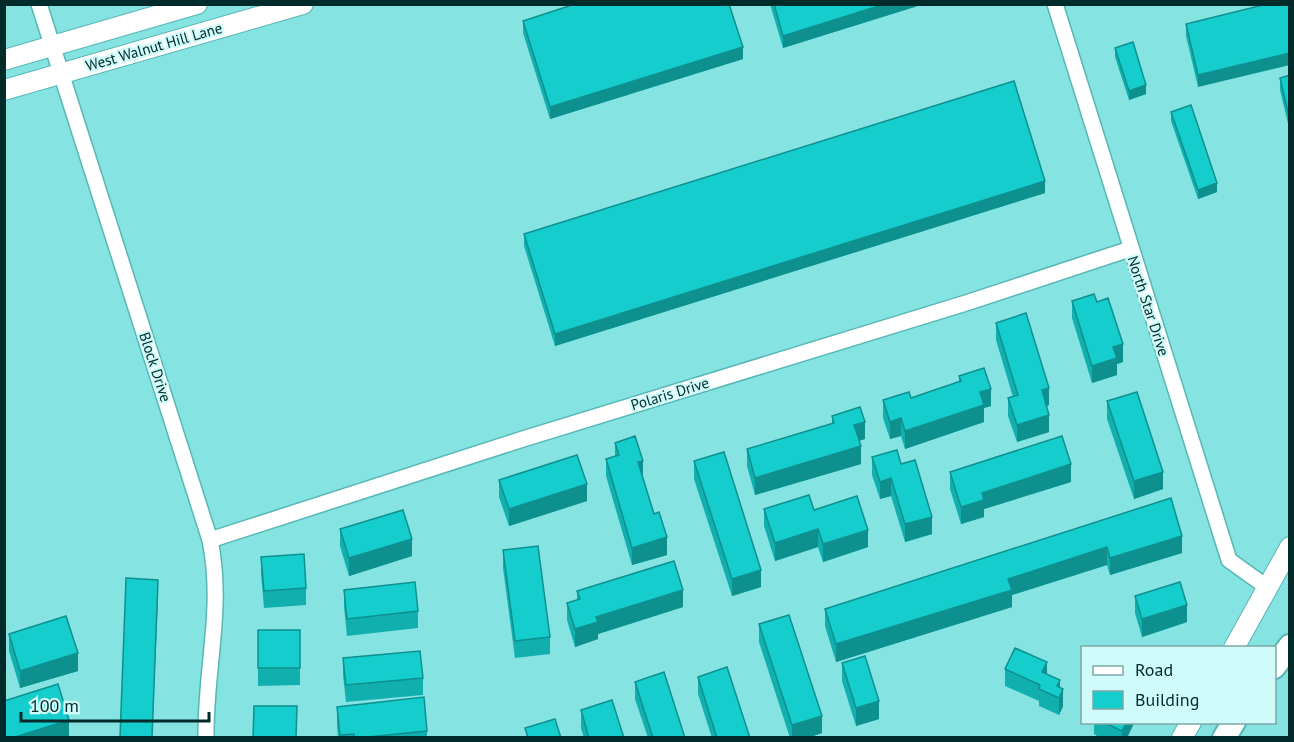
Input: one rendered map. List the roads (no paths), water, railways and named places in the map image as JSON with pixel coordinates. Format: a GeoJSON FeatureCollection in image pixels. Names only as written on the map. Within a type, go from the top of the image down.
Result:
{"type":"FeatureCollection","features":[{"type":"Feature","properties":{"kind":"highway"},"geometry":{"type":"LineString","coordinates":[[1276,666],[1290,646]]}},
{"type":"Feature","properties":{"kind":"highway"},"geometry":{"type":"LineString","coordinates":[[1224,738],[1233,724]]}},
{"type":"Feature","properties":{"kind":"main road","name":"West Walnut Hill Lane"},"geometry":{"type":"LineString","coordinates":[[4,60],[197,4]]}},
{"type":"Feature","properties":{"kind":"main road","name":"West Walnut Hill Lane"},"geometry":{"type":"LineString","coordinates":[[4,90],[303,4]]}},
{"type":"Feature","properties":{"kind":"main road"},"geometry":{"type":"LineString","coordinates":[[1235,646],[1290,547]]}},
{"type":"Feature","properties":{"kind":"main road"},"geometry":{"type":"LineString","coordinates":[[1182,738],[1190,724]]}},
{"type":"Feature","properties":{"kind":"street","name":"Block Drive"},"geometry":{"type":"LineString","coordinates":[[39,4],[215,561],[216,597],[206,738]]}},
{"type":"Feature","properties":{"kind":"street","name":"North Star Drive"},"geometry":{"type":"LineString","coordinates":[[1055,4],[1228,560],[1268,588]]}},
{"type":"Feature","properties":{"kind":"street","name":"Polaris Drive"},"geometry":{"type":"LineString","coordinates":[[210,540],[523,439],[966,303],[1130,249]]}}]}
